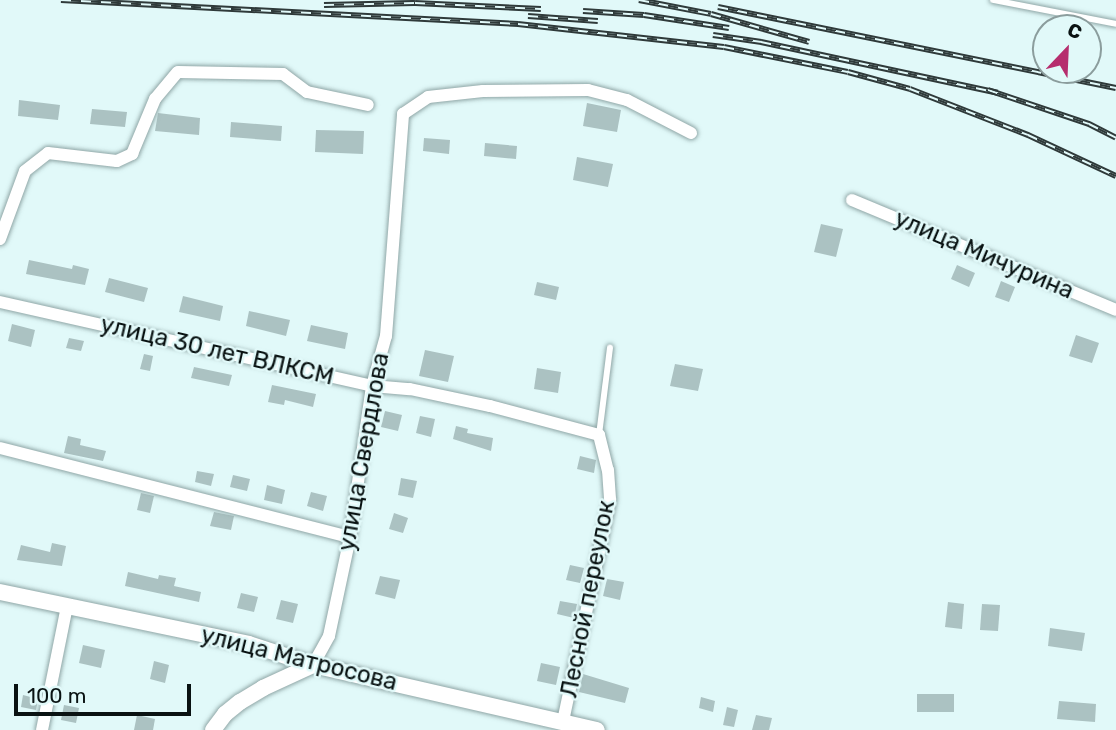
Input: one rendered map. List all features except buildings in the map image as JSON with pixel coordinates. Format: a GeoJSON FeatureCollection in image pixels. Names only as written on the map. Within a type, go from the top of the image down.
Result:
{"type":"FeatureCollection","features":[{"type":"Feature","properties":{"kind":"street"},"geometry":{"type":"LineString","coordinates":[[0,239],[25,171],[48,153],[117,161],[132,154],[155,99],[178,72],[283,74],[307,92],[368,105]]}},
{"type":"Feature","properties":{"kind":"street","name":"улица Свердлова"},"geometry":{"type":"LineString","coordinates":[[313,664],[329,636],[350,537],[372,386],[386,336],[403,114],[428,97],[483,91],[588,90],[627,100],[691,133]]}},
{"type":"Feature","properties":{"kind":"street","name":"улица Мичурина"},"geometry":{"type":"LineString","coordinates":[[852,200],[1116,310]]}},
{"type":"Feature","properties":{"kind":"street","name":"улица 30 лет ВЛКСМ"},"geometry":{"type":"LineString","coordinates":[[0,302],[372,386],[410,389],[599,435]]}},
{"type":"Feature","properties":{"kind":"street","name":"Лесной переулок"},"geometry":{"type":"LineString","coordinates":[[564,722],[610,500],[608,470],[599,435]]}},
{"type":"Feature","properties":{"kind":"street"},"geometry":{"type":"LineString","coordinates":[[0,449],[350,537]]}},
{"type":"Feature","properties":{"kind":"street","name":"улица Матросова"},"geometry":{"type":"LineString","coordinates":[[0,592],[249,644],[313,664],[597,730]]}},
{"type":"Feature","properties":{"kind":"street"},"geometry":{"type":"LineString","coordinates":[[42,730],[67,606]]}},
{"type":"Feature","properties":{"kind":"street"},"geometry":{"type":"LineString","coordinates":[[213,730],[225,714],[240,702],[262,688],[313,664]]}},
{"type":"Feature","properties":{"kind":"lane"},"geometry":{"type":"LineString","coordinates":[[993,0],[1116,24]]}},
{"type":"Feature","properties":{"kind":"lane"},"geometry":{"type":"LineString","coordinates":[[599,435],[610,348]]}},
{"type":"Feature","properties":{"kind":"railway"},"geometry":{"type":"LineString","coordinates":[[61,0],[518,24],[724,47],[848,72],[910,89],[1028,135],[1116,176]]}},
{"type":"Feature","properties":{"kind":"railway"},"geometry":{"type":"LineString","coordinates":[[639,0],[711,14],[809,42]]}},
{"type":"Feature","properties":{"kind":"railway"},"geometry":{"type":"LineString","coordinates":[[324,5],[415,3],[541,9]]}},
{"type":"Feature","properties":{"kind":"railway"},"geometry":{"type":"LineString","coordinates":[[718,7],[1116,88]]}},
{"type":"Feature","properties":{"kind":"railway"},"geometry":{"type":"LineString","coordinates":[[583,11],[644,15],[729,28]]}},
{"type":"Feature","properties":{"kind":"railway"},"geometry":{"type":"LineString","coordinates":[[528,16],[598,21]]}},
{"type":"Feature","properties":{"kind":"railway"},"geometry":{"type":"LineString","coordinates":[[713,35],[761,42],[998,93]]}},
{"type":"Feature","properties":{"kind":"railway"},"geometry":{"type":"LineString","coordinates":[[988,90],[1089,124],[1116,138]]}}]}
